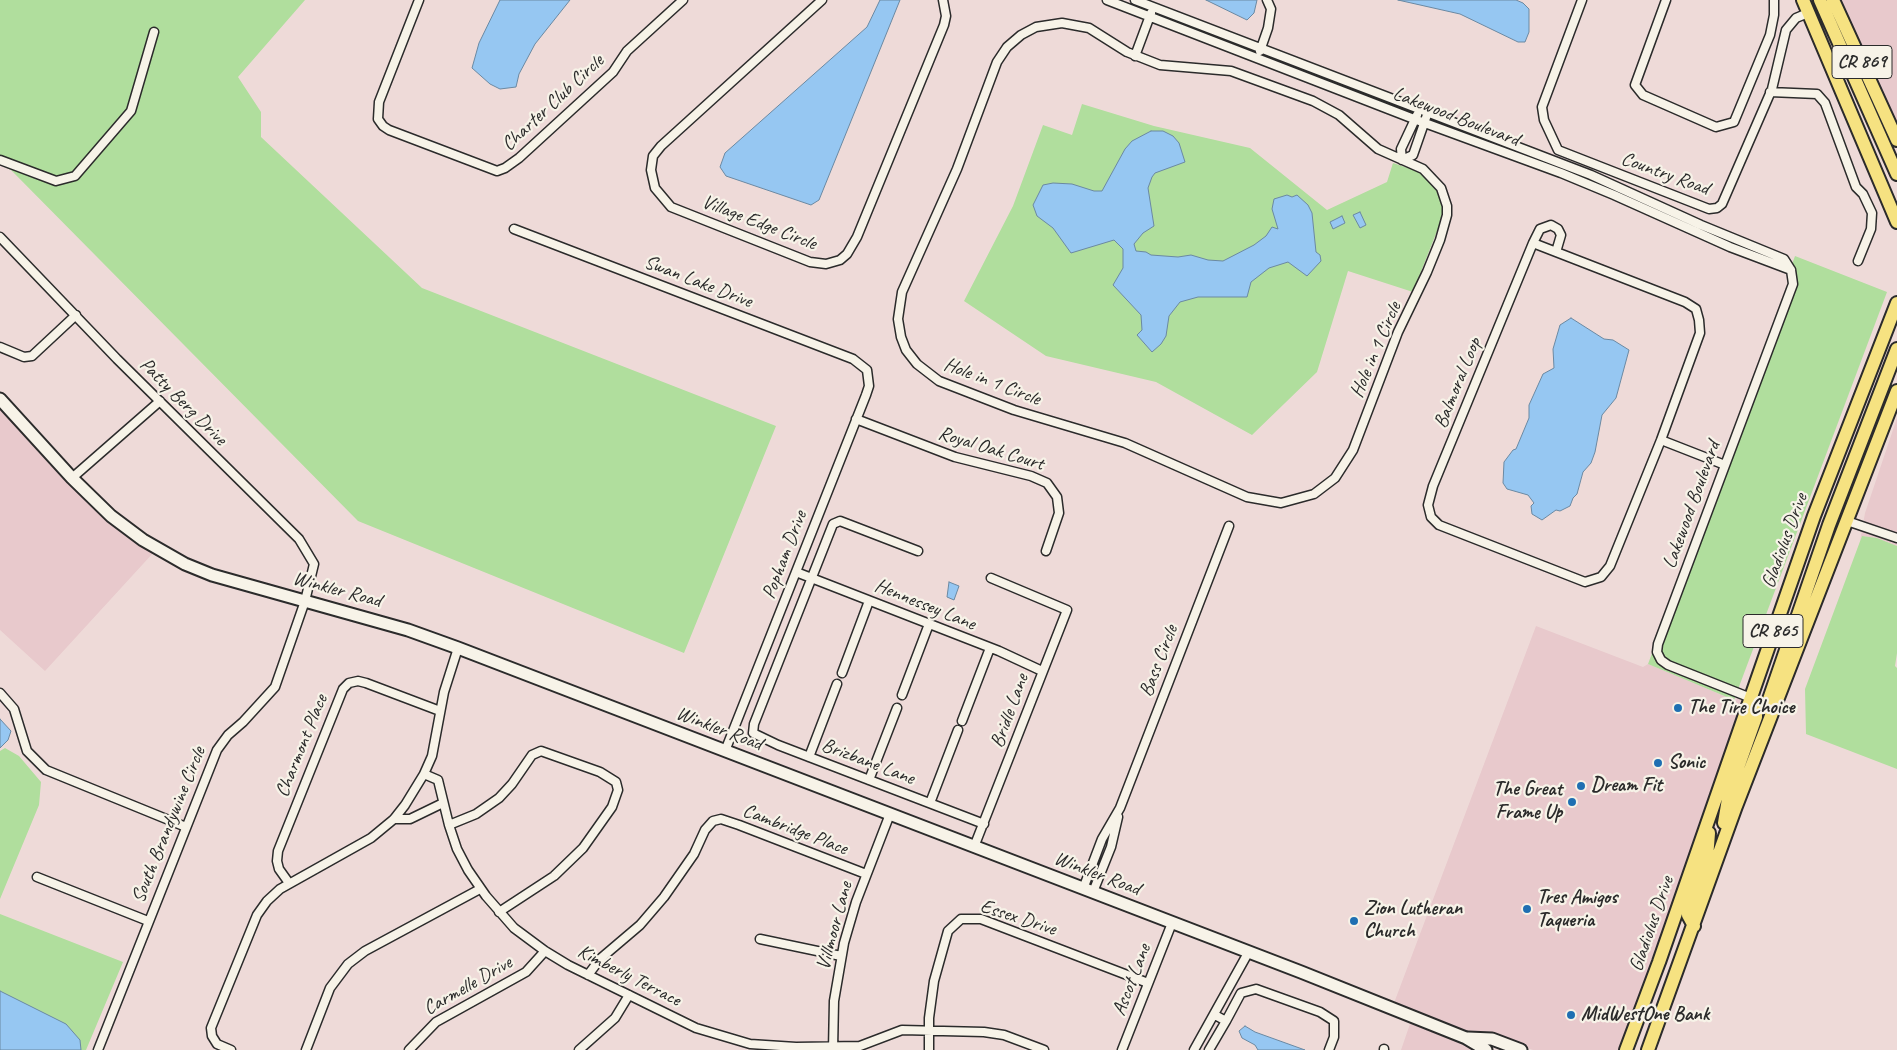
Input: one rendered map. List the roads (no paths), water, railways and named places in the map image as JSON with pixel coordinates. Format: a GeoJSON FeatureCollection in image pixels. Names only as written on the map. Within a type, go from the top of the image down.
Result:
{"type":"FeatureCollection","features":[{"type":"Feature","properties":{"kind":"main road","name":"CR 869"},"geometry":{"type":"LineString","coordinates":[[1803,0],[1897,222]]}},
{"type":"Feature","properties":{"kind":"main road"},"geometry":{"type":"LineString","coordinates":[[1820,0],[1896,170]]}},
{"type":"Feature","properties":{"kind":"main road","name":"CR 869"},"geometry":{"type":"LineString","coordinates":[[1837,1],[1897,140]]}},
{"type":"Feature","properties":{"kind":"main road","name":"Gladiolus Drive"},"geometry":{"type":"LineString","coordinates":[[1626,1050],[1814,516],[1897,303]]}},
{"type":"Feature","properties":{"kind":"main road"},"geometry":{"type":"LineString","coordinates":[[1736,806],[1749,760],[1807,587],[1896,347],[1880,344]]}},
{"type":"Feature","properties":{"kind":"main road","name":"Gladiolus Drive"},"geometry":{"type":"LineString","coordinates":[[1648,1050],[1736,806],[1897,391]]}},
{"type":"Feature","properties":{"kind":"main road"},"geometry":{"type":"LineString","coordinates":[[1720,852],[1729,793],[1756,717],[1756,708],[1751,698]]}},
{"type":"Feature","properties":{"kind":"main road"},"geometry":{"type":"LineString","coordinates":[[1694,926],[1688,914],[1689,906],[1707,858],[1711,813]]}},
{"type":"Feature","properties":{"kind":"street","name":"Charter Club Circle"},"geometry":{"type":"LineString","coordinates":[[419,0],[379,102],[378,119],[383,126],[390,130],[497,171],[519,158],[613,72],[627,51],[684,0]]}},
{"type":"Feature","properties":{"kind":"street","name":"Village Edge Circle"},"geometry":{"type":"LineString","coordinates":[[822,0],[661,146],[653,156],[651,170],[655,188],[670,206],[810,262],[826,264],[840,260],[857,237],[944,25],[946,16],[944,0]]}},
{"type":"Feature","properties":{"kind":"street","name":"Lakewood Boulevard"},"geometry":{"type":"LineString","coordinates":[[1107,0],[1587,184],[1694,232],[1791,270]]}},
{"type":"Feature","properties":{"kind":"street","name":"Lakewood Boulevard"},"geometry":{"type":"LineString","coordinates":[[1134,0],[1591,175],[1701,226],[1784,259],[1791,270],[1793,284],[1658,644],[1657,652],[1661,660],[1668,665],[1751,698]]}},
{"type":"Feature","properties":{"kind":"street"},"geometry":{"type":"LineString","coordinates":[[1135,56],[1150,16],[1151,5],[1161,0]]}},
{"type":"Feature","properties":{"kind":"street"},"geometry":{"type":"LineString","coordinates":[[1257,58],[1268,28],[1270,9],[1267,0]]}},
{"type":"Feature","properties":{"kind":"street","name":"Country Road"},"geometry":{"type":"LineString","coordinates":[[1582,0],[1542,107],[1544,120],[1558,150],[1709,209],[1716,208],[1722,204],[1770,92],[1788,26],[1796,18],[1808,13]]}},
{"type":"Feature","properties":{"kind":"street"},"geometry":{"type":"LineString","coordinates":[[1666,0],[1635,85],[1643,95],[1716,127],[1726,126],[1734,122],[1764,53],[1774,16],[1774,0]]}},
{"type":"Feature","properties":{"kind":"street","name":"Hole in 1 Circle"},"geometry":{"type":"LineString","coordinates":[[1062,23],[1089,28],[1135,56],[1169,66],[1231,71],[1304,97],[1339,115],[1378,149],[1402,160],[1423,169],[1436,181],[1447,206],[1445,223],[1427,272],[1398,332],[1353,450],[1336,478],[1314,494],[1281,503],[1247,497],[1125,444],[1014,410],[931,376],[912,358],[901,337],[898,319],[900,301],[923,243],[975,125],[993,71],[1002,54],[1014,41],[1034,28],[1062,23]]}},
{"type":"Feature","properties":{"kind":"street"},"geometry":{"type":"LineString","coordinates":[[0,160],[56,181],[75,176],[133,107],[154,32]]}},
{"type":"Feature","properties":{"kind":"street"},"geometry":{"type":"LineString","coordinates":[[1764,53],[1779,58]]}},
{"type":"Feature","properties":{"kind":"street"},"geometry":{"type":"LineString","coordinates":[[1770,92],[1821,96],[1856,187],[1863,194],[1872,213],[1871,228],[1858,261]]}},
{"type":"Feature","properties":{"kind":"street"},"geometry":{"type":"LineString","coordinates":[[1420,108],[1401,149],[1402,160],[1413,155],[1428,112]]}},
{"type":"Feature","properties":{"kind":"street","name":"Country Road"},"geometry":{"type":"LineString","coordinates":[[1587,184],[1595,165]]}},
{"type":"Feature","properties":{"kind":"street"},"geometry":{"type":"LineString","coordinates":[[1533,243],[1538,232],[1544,226],[1555,226],[1561,234],[1556,252]]}},
{"type":"Feature","properties":{"kind":"street","name":"Swan Lake Drive"},"geometry":{"type":"LineString","coordinates":[[514,229],[853,359],[867,370]]}},
{"type":"Feature","properties":{"kind":"street","name":"Patty Berg Drive"},"geometry":{"type":"LineString","coordinates":[[0,237],[117,359],[299,539],[314,564],[305,601]]}},
{"type":"Feature","properties":{"kind":"street","name":"Balmoral Loop"},"geometry":{"type":"LineString","coordinates":[[1533,243],[1685,302],[1696,309],[1699,320],[1700,333],[1661,440],[1610,566],[1601,577],[1585,582],[1439,525],[1431,516],[1428,505],[1433,486],[1533,243]]}},
{"type":"Feature","properties":{"kind":"street"},"geometry":{"type":"LineString","coordinates":[[0,347],[24,357],[32,356],[76,315]]}},
{"type":"Feature","properties":{"kind":"street","name":"Popham Drive"},"geometry":{"type":"LineString","coordinates":[[726,751],[869,386],[867,370]]}},
{"type":"Feature","properties":{"kind":"street","name":"Winkler Road"},"geometry":{"type":"LineString","coordinates":[[0,399],[72,478],[127,529],[167,555],[212,574],[408,630],[458,648],[1172,923],[1466,1038],[1486,1050]]}},
{"type":"Feature","properties":{"kind":"street"},"geometry":{"type":"LineString","coordinates":[[72,478],[160,401]]}},
{"type":"Feature","properties":{"kind":"street","name":"Royal Oak Court"},"geometry":{"type":"LineString","coordinates":[[856,419],[955,457],[1031,476],[1047,483],[1057,497],[1059,513],[1046,551]]}},
{"type":"Feature","properties":{"kind":"street"},"geometry":{"type":"LineString","coordinates":[[1661,440],[1725,465]]}},
{"type":"Feature","properties":{"kind":"street"},"geometry":{"type":"LineString","coordinates":[[811,578],[832,524],[840,521],[918,551]]}},
{"type":"Feature","properties":{"kind":"street"},"geometry":{"type":"LineString","coordinates":[[1847,521],[1897,538]]}},
{"type":"Feature","properties":{"kind":"street","name":"Bass Circle"},"geometry":{"type":"LineString","coordinates":[[1088,891],[1111,847],[1120,808],[1229,526]]}},
{"type":"Feature","properties":{"kind":"street","name":"Hennessey Lane"},"geometry":{"type":"LineString","coordinates":[[796,572],[990,648],[1042,671]]}},
{"type":"Feature","properties":{"kind":"street","name":"Brizbane Lane"},"geometry":{"type":"LineString","coordinates":[[811,578],[755,720],[754,733],[809,757],[984,824]]}},
{"type":"Feature","properties":{"kind":"street","name":"Bridle Lane"},"geometry":{"type":"LineString","coordinates":[[974,847],[1067,610],[991,578]]}},
{"type":"Feature","properties":{"kind":"street"},"geometry":{"type":"LineString","coordinates":[[842,673],[870,600]]}},
{"type":"Feature","properties":{"kind":"street","name":"South Brandywine Circle"},"geometry":{"type":"LineString","coordinates":[[98,1050],[213,758],[222,741],[275,687],[305,601]]}},
{"type":"Feature","properties":{"kind":"street"},"geometry":{"type":"LineString","coordinates":[[902,695],[929,624]]}},
{"type":"Feature","properties":{"kind":"street"},"geometry":{"type":"LineString","coordinates":[[231,1050],[218,1044],[212,1036],[213,1020],[257,915],[274,895],[289,883],[372,838],[394,819],[424,774],[437,735],[440,711],[458,648]]}},
{"type":"Feature","properties":{"kind":"street"},"geometry":{"type":"LineString","coordinates":[[962,720],[990,648]]}},
{"type":"Feature","properties":{"kind":"street","name":"Charmont Place"},"geometry":{"type":"LineString","coordinates":[[289,883],[279,868],[277,861],[278,851],[343,689],[349,683],[366,682],[440,711]]}},
{"type":"Feature","properties":{"kind":"street"},"geometry":{"type":"LineString","coordinates":[[809,757],[837,684]]}},
{"type":"Feature","properties":{"kind":"street"},"geometry":{"type":"LineString","coordinates":[[0,692],[14,710],[27,751],[46,770],[186,827]]}},
{"type":"Feature","properties":{"kind":"street"},"geometry":{"type":"LineString","coordinates":[[869,780],[897,708]]}},
{"type":"Feature","properties":{"kind":"street"},"geometry":{"type":"LineString","coordinates":[[930,803],[958,730]]}},
{"type":"Feature","properties":{"kind":"street"},"geometry":{"type":"LineString","coordinates":[[449,825],[476,814],[499,798],[512,784],[532,755],[541,751],[600,772],[616,782],[618,790],[612,807],[583,848],[554,876],[498,912]]}},
{"type":"Feature","properties":{"kind":"street","name":"Kimberly Terrace"},"geometry":{"type":"LineString","coordinates":[[424,774],[438,780],[457,849],[480,889],[498,912],[514,928],[545,952],[696,1028],[733,1040],[768,1046],[833,1048],[869,1044],[893,1032],[929,1030],[994,1033],[1044,1050]]}},
{"type":"Feature","properties":{"kind":"street"},"geometry":{"type":"LineString","coordinates":[[394,819],[410,819],[443,803]]}},
{"type":"Feature","properties":{"kind":"street","name":"Villmoor Lane"},"geometry":{"type":"LineString","coordinates":[[833,1048],[834,1001],[841,956],[849,922],[890,814]]}},
{"type":"Feature","properties":{"kind":"street","name":"Cambridge Place"},"geometry":{"type":"LineString","coordinates":[[588,975],[600,959],[640,925],[664,897],[694,854],[705,830],[713,821],[721,820],[739,825],[866,874]]}},
{"type":"Feature","properties":{"kind":"street"},"geometry":{"type":"LineString","coordinates":[[37,877],[148,921]]}},
{"type":"Feature","properties":{"kind":"street"},"geometry":{"type":"LineString","coordinates":[[306,1050],[330,988],[348,964],[366,952],[480,889]]}},
{"type":"Feature","properties":{"kind":"street","name":"Essex Drive"},"geometry":{"type":"LineString","coordinates":[[929,1030],[934,981],[945,940],[953,924],[961,919],[981,919],[1148,983]]}},
{"type":"Feature","properties":{"kind":"street","name":"Ascot Lane"},"geometry":{"type":"LineString","coordinates":[[1122,1050],[1172,923]]}},
{"type":"Feature","properties":{"kind":"street"},"geometry":{"type":"LineString","coordinates":[[760,939],[841,956]]}},
{"type":"Feature","properties":{"kind":"street","name":"Carmelle Drive"},"geometry":{"type":"LineString","coordinates":[[409,1050],[436,1022],[526,972],[545,952]]}},
{"type":"Feature","properties":{"kind":"street"},"geometry":{"type":"LineString","coordinates":[[1194,1050],[1248,953]]}},
{"type":"Feature","properties":{"kind":"street"},"geometry":{"type":"LineString","coordinates":[[1209,1050],[1241,993],[1256,989],[1320,1012],[1334,1021],[1334,1037],[1329,1050]]}},
{"type":"Feature","properties":{"kind":"street"},"geometry":{"type":"LineString","coordinates":[[579,1050],[615,1018],[628,995]]}},
{"type":"Feature","properties":{"kind":"street"},"geometry":{"type":"LineString","coordinates":[[1214,1015],[1226,1021]]}},
{"type":"Feature","properties":{"kind":"street"},"geometry":{"type":"LineString","coordinates":[[929,1030],[929,1050]]}},
{"type":"Feature","properties":{"kind":"street","name":"Winkler Road"},"geometry":{"type":"LineString","coordinates":[[1466,1038],[1492,1039],[1521,1050]]}},
{"type":"Feature","properties":{"kind":"water"},"geometry":{"type":"Polygon","coordinates":[[[500,0],[570,0],[535,44],[519,74],[516,87],[500,89],[490,84],[472,68],[479,43],[500,0]]]}},
{"type":"Feature","properties":{"kind":"water"},"geometry":{"type":"Polygon","coordinates":[[[880,0],[900,0],[819,200],[811,205],[726,176],[720,167],[725,153],[867,27],[880,0]]]}},
{"type":"Feature","properties":{"kind":"water"},"geometry":{"type":"Polygon","coordinates":[[[1206,0],[1257,0],[1254,13],[1247,20],[1206,0]]]}},
{"type":"Feature","properties":{"kind":"water"},"geometry":{"type":"Polygon","coordinates":[[[1398,0],[1516,0],[1523,3],[1529,9],[1529,32],[1525,42],[1518,42],[1460,14],[1398,0]]]}},
{"type":"Feature","properties":{"kind":"water"},"geometry":{"type":"Polygon","coordinates":[[[1151,131],[1163,131],[1173,136],[1179,143],[1185,162],[1155,173],[1152,177],[1148,188],[1154,226],[1143,233],[1134,244],[1136,251],[1146,252],[1151,255],[1178,257],[1191,255],[1208,260],[1223,261],[1254,245],[1266,236],[1272,227],[1278,229],[1272,209],[1274,199],[1287,195],[1292,197],[1297,195],[1308,205],[1312,213],[1316,252],[1320,255],[1321,261],[1307,276],[1288,262],[1269,268],[1251,282],[1247,297],[1198,297],[1180,302],[1169,316],[1166,336],[1161,344],[1152,352],[1137,335],[1142,330],[1141,315],[1113,285],[1123,268],[1123,249],[1114,240],[1071,253],[1053,228],[1037,216],[1033,205],[1043,185],[1053,183],[1072,184],[1094,191],[1102,191],[1125,149],[1132,141],[1151,131]]]}},
{"type":"Feature","properties":{"kind":"water"},"geometry":{"type":"Polygon","coordinates":[[[1360,212],[1366,225],[1360,228],[1353,215],[1360,212]]]}},
{"type":"Feature","properties":{"kind":"water"},"geometry":{"type":"Polygon","coordinates":[[[1342,216],[1345,223],[1333,229],[1330,222],[1342,216]]]}},
{"type":"Feature","properties":{"kind":"water"},"geometry":{"type":"Polygon","coordinates":[[[1571,318],[1604,339],[1613,340],[1629,350],[1616,398],[1602,415],[1595,452],[1591,463],[1583,472],[1577,494],[1570,506],[1560,511],[1556,510],[1542,520],[1532,514],[1531,506],[1534,503],[1528,495],[1507,489],[1503,483],[1504,462],[1513,450],[1516,449],[1529,418],[1529,405],[1543,374],[1554,368],[1553,349],[1560,325],[1571,318]]]}},
{"type":"Feature","properties":{"kind":"water"},"geometry":{"type":"Polygon","coordinates":[[[949,582],[959,586],[954,600],[947,597],[949,582]]]}},
{"type":"Feature","properties":{"kind":"water"},"geometry":{"type":"Polygon","coordinates":[[[0,719],[11,731],[8,740],[0,748],[0,719]]]}},
{"type":"Feature","properties":{"kind":"water"},"geometry":{"type":"Polygon","coordinates":[[[0,991],[66,1024],[80,1040],[81,1050],[0,1050],[0,991]]]}},
{"type":"Feature","properties":{"kind":"water"},"geometry":{"type":"Polygon","coordinates":[[[1245,1026],[1255,1032],[1305,1050],[1258,1050],[1255,1045],[1242,1038],[1239,1031],[1245,1026]]]}},
{"type":"Feature","properties":{"kind":"place","name":"The Tire Choice"},"geometry":{"type":"Point","coordinates":[1678,708]}},
{"type":"Feature","properties":{"kind":"place","name":"Sonic"},"geometry":{"type":"Point","coordinates":[1658,763]}},
{"type":"Feature","properties":{"kind":"place","name":"Dream Fit"},"geometry":{"type":"Point","coordinates":[1581,786]}},
{"type":"Feature","properties":{"kind":"place","name":"The Great Frame Up"},"geometry":{"type":"Point","coordinates":[1572,802]}},
{"type":"Feature","properties":{"kind":"place","name":"Tres Amigos Taqueria"},"geometry":{"type":"Point","coordinates":[1527,909]}},
{"type":"Feature","properties":{"kind":"place","name":"Zion Lutheran Church"},"geometry":{"type":"Point","coordinates":[1354,921]}},
{"type":"Feature","properties":{"kind":"place","name":"MidWestOne Bank"},"geometry":{"type":"Point","coordinates":[1571,1015]}}]}
